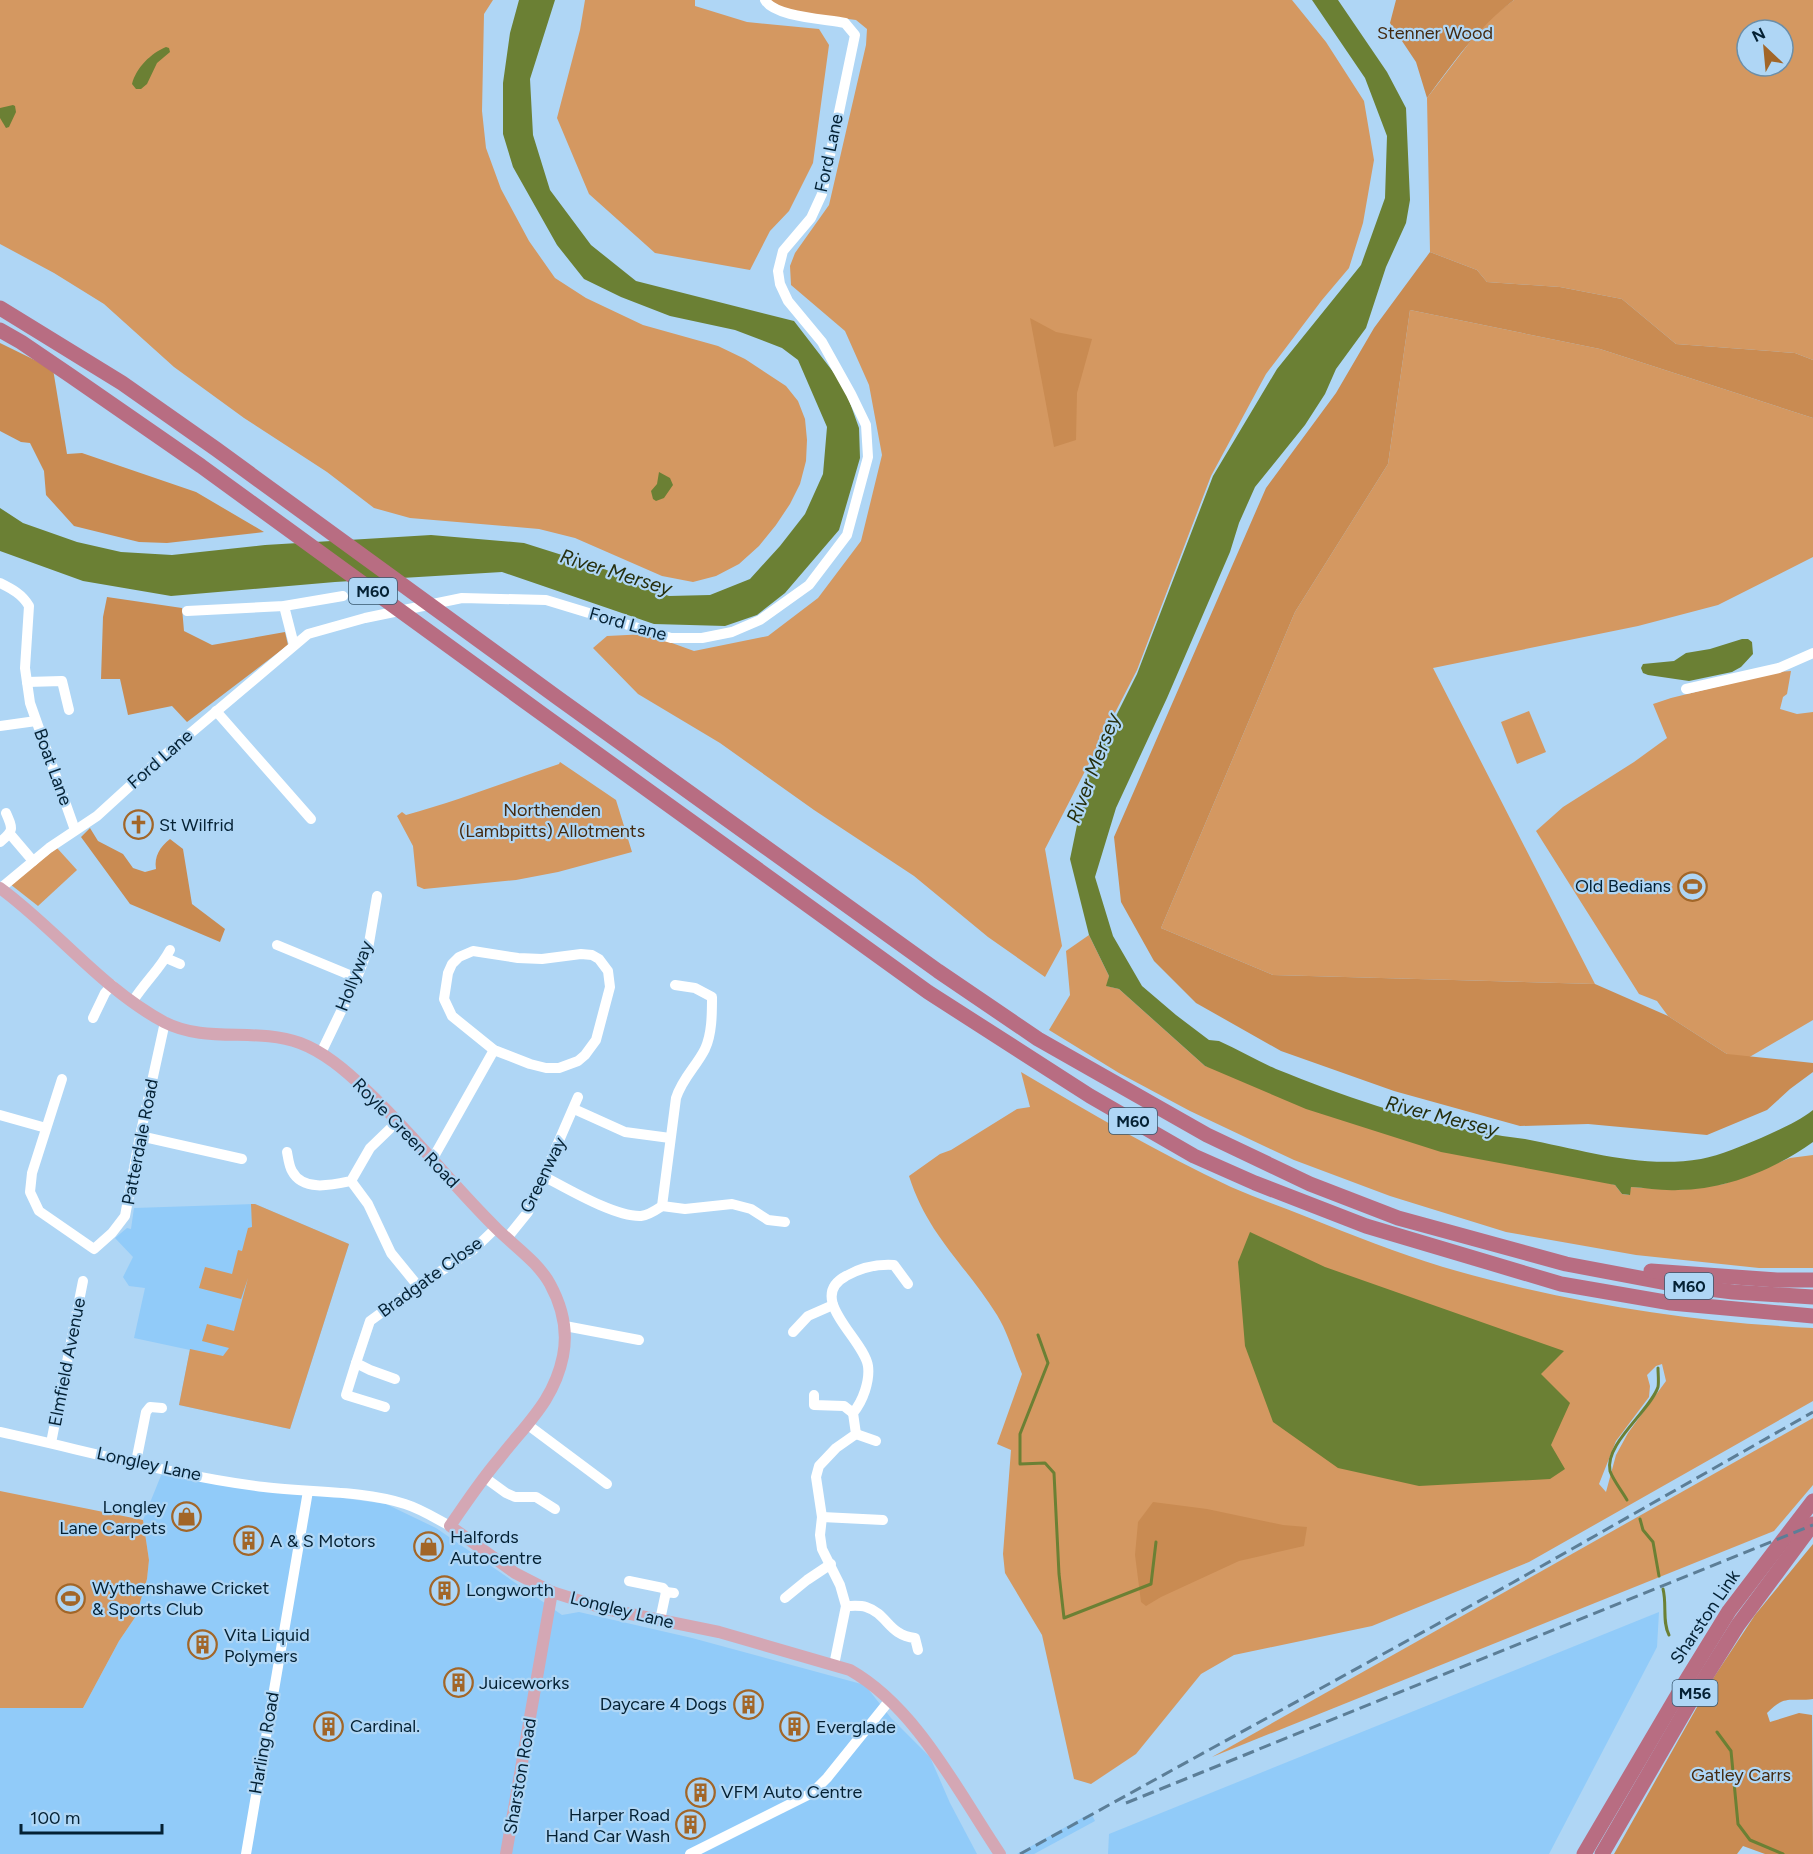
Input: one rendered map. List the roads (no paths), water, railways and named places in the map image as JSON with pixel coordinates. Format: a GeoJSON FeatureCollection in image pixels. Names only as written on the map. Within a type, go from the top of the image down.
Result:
{"type":"FeatureCollection","features":[{"type":"Feature","properties":{"kind":"highway","name":"M60"},"geometry":{"type":"LineString","coordinates":[[0,308],[122,382],[938,971],[1038,1039],[1188,1124],[1310,1184],[1398,1218],[1566,1264],[1677,1285],[1733,1292],[1813,1297]]}},
{"type":"Feature","properties":{"kind":"highway","name":"M60"},"geometry":{"type":"LineString","coordinates":[[0,330],[63,370],[201,466],[928,992],[1080,1090],[1194,1156],[1255,1183],[1366,1226],[1562,1284],[1671,1303],[1813,1316]]}},
{"type":"Feature","properties":{"kind":"highway","name":"M60"},"geometry":{"type":"LineString","coordinates":[[1566,1264],[1718,1277],[1813,1280]]}},
{"type":"Feature","properties":{"kind":"highway","name":"Sharston Link"},"geometry":{"type":"LineString","coordinates":[[1602,1854],[1696,1692],[1738,1625],[1800,1541],[1810,1512]]}},
{"type":"Feature","properties":{"kind":"highway","name":"Sharston Link"},"geometry":{"type":"LineString","coordinates":[[1584,1854],[1684,1684],[1730,1611],[1775,1549],[1810,1512]]}},
{"type":"Feature","properties":{"kind":"main road","name":"Royle Green Road"},"geometry":{"type":"LineString","coordinates":[[0,888],[112,985],[165,1022],[201,1033],[275,1037],[299,1043],[321,1053],[345,1071],[398,1121],[496,1228],[540,1269],[550,1282],[562,1311],[565,1326],[563,1354],[555,1385],[543,1406],[484,1477],[450,1526]]}},
{"type":"Feature","properties":{"kind":"main road","name":"Longley Lane"},"geometry":{"type":"LineString","coordinates":[[450,1526],[515,1574],[552,1592],[606,1610],[719,1632],[850,1670],[865,1678],[926,1740],[998,1851]]}},
{"type":"Feature","properties":{"kind":"main road","name":"Sharston Road"},"geometry":{"type":"LineString","coordinates":[[506,1854],[552,1592]]}},
{"type":"Feature","properties":{"kind":"street","name":"Ford Lane"},"geometry":{"type":"LineString","coordinates":[[0,888],[33,861],[97,816],[308,634],[365,618],[462,598],[546,600],[671,638],[702,638],[732,632],[760,620],[809,585],[847,535],[867,457],[866,425],[822,342],[788,301],[780,284],[778,271],[783,251],[811,218],[822,194],[855,35],[845,23],[777,11],[765,0]]}},
{"type":"Feature","properties":{"kind":"street","name":"Boat Lane"},"geometry":{"type":"LineString","coordinates":[[0,583],[13,589],[24,598],[29,606],[25,668],[30,704],[75,830]]}},
{"type":"Feature","properties":{"kind":"street"},"geometry":{"type":"LineString","coordinates":[[187,611],[284,606],[343,596]]}},
{"type":"Feature","properties":{"kind":"street"},"geometry":{"type":"LineString","coordinates":[[284,606],[294,645]]}},
{"type":"Feature","properties":{"kind":"street"},"geometry":{"type":"LineString","coordinates":[[1686,689],[1779,668],[1813,653]]}},
{"type":"Feature","properties":{"kind":"street"},"geometry":{"type":"LineString","coordinates":[[27,682],[62,681],[69,710]]}},
{"type":"Feature","properties":{"kind":"street"},"geometry":{"type":"LineString","coordinates":[[216,711],[311,819]]}},
{"type":"Feature","properties":{"kind":"street"},"geometry":{"type":"LineString","coordinates":[[0,726],[36,721]]}},
{"type":"Feature","properties":{"kind":"street"},"geometry":{"type":"LineString","coordinates":[[0,842],[10,834],[12,827],[6,813]]}},
{"type":"Feature","properties":{"kind":"street"},"geometry":{"type":"LineString","coordinates":[[10,834],[33,861]]}},
{"type":"Feature","properties":{"kind":"street","name":"Hollyway"},"geometry":{"type":"LineString","coordinates":[[321,1053],[357,978],[368,949],[377,896]]}},
{"type":"Feature","properties":{"kind":"street"},"geometry":{"type":"LineString","coordinates":[[277,945],[357,978]]}},
{"type":"Feature","properties":{"kind":"street"},"geometry":{"type":"LineString","coordinates":[[473,951],[542,959],[581,954],[592,955],[604,965],[611,978],[601,1026],[592,1048],[578,1061],[559,1068],[546,1068],[494,1050],[452,1016],[446,1007],[444,989],[448,973],[459,957],[473,951]]}},
{"type":"Feature","properties":{"kind":"street"},"geometry":{"type":"LineString","coordinates":[[133,1001],[144,983],[160,969],[168,954],[180,964]]}},
{"type":"Feature","properties":{"kind":"street"},"geometry":{"type":"LineString","coordinates":[[93,1018],[105,993],[112,985]]}},
{"type":"Feature","properties":{"kind":"street"},"geometry":{"type":"LineString","coordinates":[[662,1206],[676,1098],[681,1083],[705,1048],[712,1014],[712,997],[696,988],[675,985]]}},
{"type":"Feature","properties":{"kind":"street","name":"Patterdale Road"},"geometry":{"type":"LineString","coordinates":[[46,1128],[32,1173],[30,1192],[39,1211],[94,1249],[112,1233],[125,1215],[165,1022]]}},
{"type":"Feature","properties":{"kind":"street"},"geometry":{"type":"LineString","coordinates":[[432,1160],[494,1050]]}},
{"type":"Feature","properties":{"kind":"street"},"geometry":{"type":"LineString","coordinates":[[0,1114],[46,1128],[62,1079]]}},
{"type":"Feature","properties":{"kind":"street","name":"Greenway"},"geometry":{"type":"LineString","coordinates":[[507,1238],[528,1212],[578,1097]]}},
{"type":"Feature","properties":{"kind":"street"},"geometry":{"type":"LineString","coordinates":[[574,1109],[625,1132],[670,1138]]}},
{"type":"Feature","properties":{"kind":"street"},"geometry":{"type":"LineString","coordinates":[[351,1181],[370,1148],[398,1121]]}},
{"type":"Feature","properties":{"kind":"street"},"geometry":{"type":"LineString","coordinates":[[140,1136],[242,1159]]}},
{"type":"Feature","properties":{"kind":"street"},"geometry":{"type":"LineString","coordinates":[[287,1152],[285,1167],[308,1185],[328,1185],[351,1181]]}},
{"type":"Feature","properties":{"kind":"street"},"geometry":{"type":"LineString","coordinates":[[545,1177],[600,1204],[631,1215],[650,1214],[662,1206],[685,1209],[732,1204],[751,1209],[768,1220],[785,1222]]}},
{"type":"Feature","properties":{"kind":"street"},"geometry":{"type":"LineString","coordinates":[[351,1181],[368,1204],[391,1253],[418,1286]]}},
{"type":"Feature","properties":{"kind":"street","name":"Bradgate Close"},"geometry":{"type":"LineString","coordinates":[[386,1407],[346,1395],[370,1321],[473,1250],[496,1228]]}},
{"type":"Feature","properties":{"kind":"street"},"geometry":{"type":"LineString","coordinates":[[853,1413],[859,1405],[866,1386],[868,1364],[863,1351],[847,1330],[833,1305],[831,1295],[834,1286],[850,1274],[880,1264],[894,1265],[908,1284]]}},
{"type":"Feature","properties":{"kind":"street","name":"Elmfield Avenue"},"geometry":{"type":"LineString","coordinates":[[51,1443],[83,1281]]}},
{"type":"Feature","properties":{"kind":"street"},"geometry":{"type":"LineString","coordinates":[[793,1332],[808,1316],[833,1305]]}},
{"type":"Feature","properties":{"kind":"street"},"geometry":{"type":"LineString","coordinates":[[565,1326],[639,1340]]}},
{"type":"Feature","properties":{"kind":"street"},"geometry":{"type":"LineString","coordinates":[[356,1363],[395,1379]]}},
{"type":"Feature","properties":{"kind":"street"},"geometry":{"type":"LineString","coordinates":[[814,1395],[814,1405],[844,1406],[853,1413],[856,1434]]}},
{"type":"Feature","properties":{"kind":"street"},"geometry":{"type":"LineString","coordinates":[[136,1462],[146,1412],[150,1407],[162,1408]]}},
{"type":"Feature","properties":{"kind":"street"},"geometry":{"type":"LineString","coordinates":[[528,1425],[607,1484]]}},
{"type":"Feature","properties":{"kind":"street","name":"Longley Lane"},"geometry":{"type":"LineString","coordinates":[[0,1432],[264,1487],[392,1500],[428,1514],[450,1526]]}},
{"type":"Feature","properties":{"kind":"street"},"geometry":{"type":"LineString","coordinates":[[856,1434],[876,1442]]}},
{"type":"Feature","properties":{"kind":"street"},"geometry":{"type":"LineString","coordinates":[[834,1665],[846,1606],[840,1585],[822,1549],[820,1535],[822,1517],[816,1477],[819,1466],[836,1448],[856,1434]]}},
{"type":"Feature","properties":{"kind":"street"},"geometry":{"type":"LineString","coordinates":[[484,1477],[506,1494],[515,1497],[539,1492],[555,1509]]}},
{"type":"Feature","properties":{"kind":"street","name":"Harling Road"},"geometry":{"type":"LineString","coordinates":[[246,1854],[308,1491]]}},
{"type":"Feature","properties":{"kind":"street"},"geometry":{"type":"LineString","coordinates":[[822,1517],[883,1520]]}},
{"type":"Feature","properties":{"kind":"street"},"geometry":{"type":"LineString","coordinates":[[785,1598],[831,1564]]}},
{"type":"Feature","properties":{"kind":"street"},"geometry":{"type":"LineString","coordinates":[[629,1581],[663,1588],[670,1592],[660,1620]]}},
{"type":"Feature","properties":{"kind":"street"},"geometry":{"type":"LineString","coordinates":[[846,1606],[866,1606],[880,1615],[904,1637],[915,1638],[918,1650]]}},
{"type":"Feature","properties":{"kind":"street"},"geometry":{"type":"LineString","coordinates":[[690,1854],[812,1793],[827,1778],[889,1701]]}},
{"type":"Feature","properties":{"kind":"water"},"geometry":{"type":"Polygon","coordinates":[[[519,0],[555,0],[530,79],[533,135],[550,190],[591,245],[636,281],[794,321],[844,386],[859,428],[860,458],[839,530],[785,593],[757,615],[725,626],[654,624],[502,572],[335,582],[171,596],[83,581],[0,551],[0,508],[23,523],[77,542],[121,552],[172,555],[265,545],[431,535],[524,543],[600,567],[669,596],[710,595],[750,579],[805,514],[823,474],[827,427],[798,360],[782,348],[735,330],[670,316],[621,297],[584,279],[557,245],[513,167],[503,134],[503,83],[510,33],[519,0]]]}},
{"type":"Feature","properties":{"kind":"water","name":"River Mersey"},"geometry":{"type":"Polygon","coordinates":[[[1312,0],[1338,0],[1387,72],[1406,108],[1410,200],[1406,223],[1386,267],[1366,328],[1336,369],[1325,394],[1305,425],[1255,487],[1239,523],[1230,552],[1167,698],[1116,808],[1095,877],[1113,936],[1142,986],[1209,1040],[1219,1041],[1276,1069],[1326,1088],[1428,1121],[1612,1157],[1656,1162],[1701,1159],[1724,1153],[1788,1126],[1813,1110],[1813,1142],[1783,1161],[1749,1176],[1696,1189],[1667,1190],[1631,1187],[1630,1195],[1622,1194],[1615,1185],[1441,1152],[1306,1109],[1205,1066],[1119,989],[1106,986],[1109,976],[1089,935],[1070,859],[1088,772],[1137,674],[1213,476],[1277,369],[1361,265],[1385,198],[1387,136],[1365,78],[1312,0]]]}},
{"type":"Feature","properties":{"kind":"water"},"geometry":{"type":"Polygon","coordinates":[[[166,47],[170,52],[157,63],[147,84],[141,89],[136,89],[132,84],[141,67],[150,57],[166,47]]]}},
{"type":"Feature","properties":{"kind":"water"},"geometry":{"type":"Polygon","coordinates":[[[13,105],[16,112],[9,127],[6,128],[0,118],[0,108],[13,105]]]}},
{"type":"Feature","properties":{"kind":"water"},"geometry":{"type":"Polygon","coordinates":[[[659,472],[670,478],[673,485],[664,498],[656,501],[651,491],[657,484],[659,472]]]}},
{"type":"Feature","properties":{"kind":"water"},"geometry":{"type":"Polygon","coordinates":[[[1742,639],[1752,642],[1753,654],[1741,667],[1732,672],[1689,681],[1648,675],[1643,673],[1641,668],[1643,664],[1674,661],[1686,653],[1710,649],[1742,639]]]}},
{"type":"Feature","properties":{"kind":"water"},"geometry":{"type":"Polygon","coordinates":[[[1250,1232],[1325,1267],[1564,1351],[1541,1374],[1570,1403],[1551,1445],[1565,1469],[1550,1479],[1419,1486],[1338,1468],[1273,1422],[1245,1346],[1238,1262],[1250,1232]]]}},
{"type":"Feature","properties":{"kind":"waterway"},"geometry":{"type":"LineString","coordinates":[[1038,1335],[1048,1363],[1020,1434],[1020,1464],[1045,1463],[1054,1473],[1059,1574],[1064,1618],[1151,1584],[1156,1542]]}},
{"type":"Feature","properties":{"kind":"waterway"},"geometry":{"type":"LineString","coordinates":[[1627,1500],[1611,1474],[1610,1461],[1620,1439],[1658,1387],[1658,1368]]}},
{"type":"Feature","properties":{"kind":"waterway"},"geometry":{"type":"LineString","coordinates":[[1640,1519],[1643,1530],[1653,1542],[1659,1576]]}},
{"type":"Feature","properties":{"kind":"waterway"},"geometry":{"type":"LineString","coordinates":[[1663,1589],[1669,1635]]}},
{"type":"Feature","properties":{"kind":"waterway"},"geometry":{"type":"LineString","coordinates":[[1717,1732],[1731,1751],[1738,1824],[1750,1840],[1783,1854]]}},
{"type":"Feature","properties":{"kind":"railway"},"geometry":{"type":"LineString","coordinates":[[1020,1854],[1512,1583],[1813,1412]]}},
{"type":"Feature","properties":{"kind":"railway"},"geometry":{"type":"LineString","coordinates":[[1126,1803],[1813,1525]]}},
{"type":"Feature","properties":{"kind":"place","name":"St Wilfrid"},"geometry":{"type":"Point","coordinates":[138,825]}},
{"type":"Feature","properties":{"kind":"place","name":"Old Bedians"},"geometry":{"type":"Point","coordinates":[1692,886]}},
{"type":"Feature","properties":{"kind":"place","name":"Longley Lane Carpets"},"geometry":{"type":"Point","coordinates":[187,1517]}},
{"type":"Feature","properties":{"kind":"place","name":"A & S Motors"},"geometry":{"type":"Point","coordinates":[249,1541]}},
{"type":"Feature","properties":{"kind":"place","name":"Halfords Autocentre"},"geometry":{"type":"Point","coordinates":[429,1547]}},
{"type":"Feature","properties":{"kind":"place","name":"Longworth"},"geometry":{"type":"Point","coordinates":[445,1590]}},
{"type":"Feature","properties":{"kind":"place","name":"Wythenshawe Cricket & Sports Club"},"geometry":{"type":"Point","coordinates":[71,1598]}},
{"type":"Feature","properties":{"kind":"place","name":"Vita Liquid Polymers"},"geometry":{"type":"Point","coordinates":[203,1645]}},
{"type":"Feature","properties":{"kind":"place","name":"Juiceworks"},"geometry":{"type":"Point","coordinates":[458,1683]}},
{"type":"Feature","properties":{"kind":"place","name":"Daycare 4 Dogs"},"geometry":{"type":"Point","coordinates":[748,1704]}},
{"type":"Feature","properties":{"kind":"place","name":"Cardinal."},"geometry":{"type":"Point","coordinates":[329,1726]}},
{"type":"Feature","properties":{"kind":"place","name":"Everglade"},"geometry":{"type":"Point","coordinates":[795,1727]}},
{"type":"Feature","properties":{"kind":"place","name":"VFM Auto Centre"},"geometry":{"type":"Point","coordinates":[700,1792]}},
{"type":"Feature","properties":{"kind":"place","name":"Harper Road Hand Car Wash"},"geometry":{"type":"Point","coordinates":[691,1825]}},
{"type":"Feature","properties":{"kind":"park label","name":"Stenner Wood"},"geometry":{"type":"Point","coordinates":[1435,33]}},
{"type":"Feature","properties":{"kind":"park label","name":"Northenden (Lambpitts) Allotments"},"geometry":{"type":"Point","coordinates":[552,820]}},
{"type":"Feature","properties":{"kind":"park label","name":"Gatley Carrs"},"geometry":{"type":"Point","coordinates":[1741,1775]}}]}
